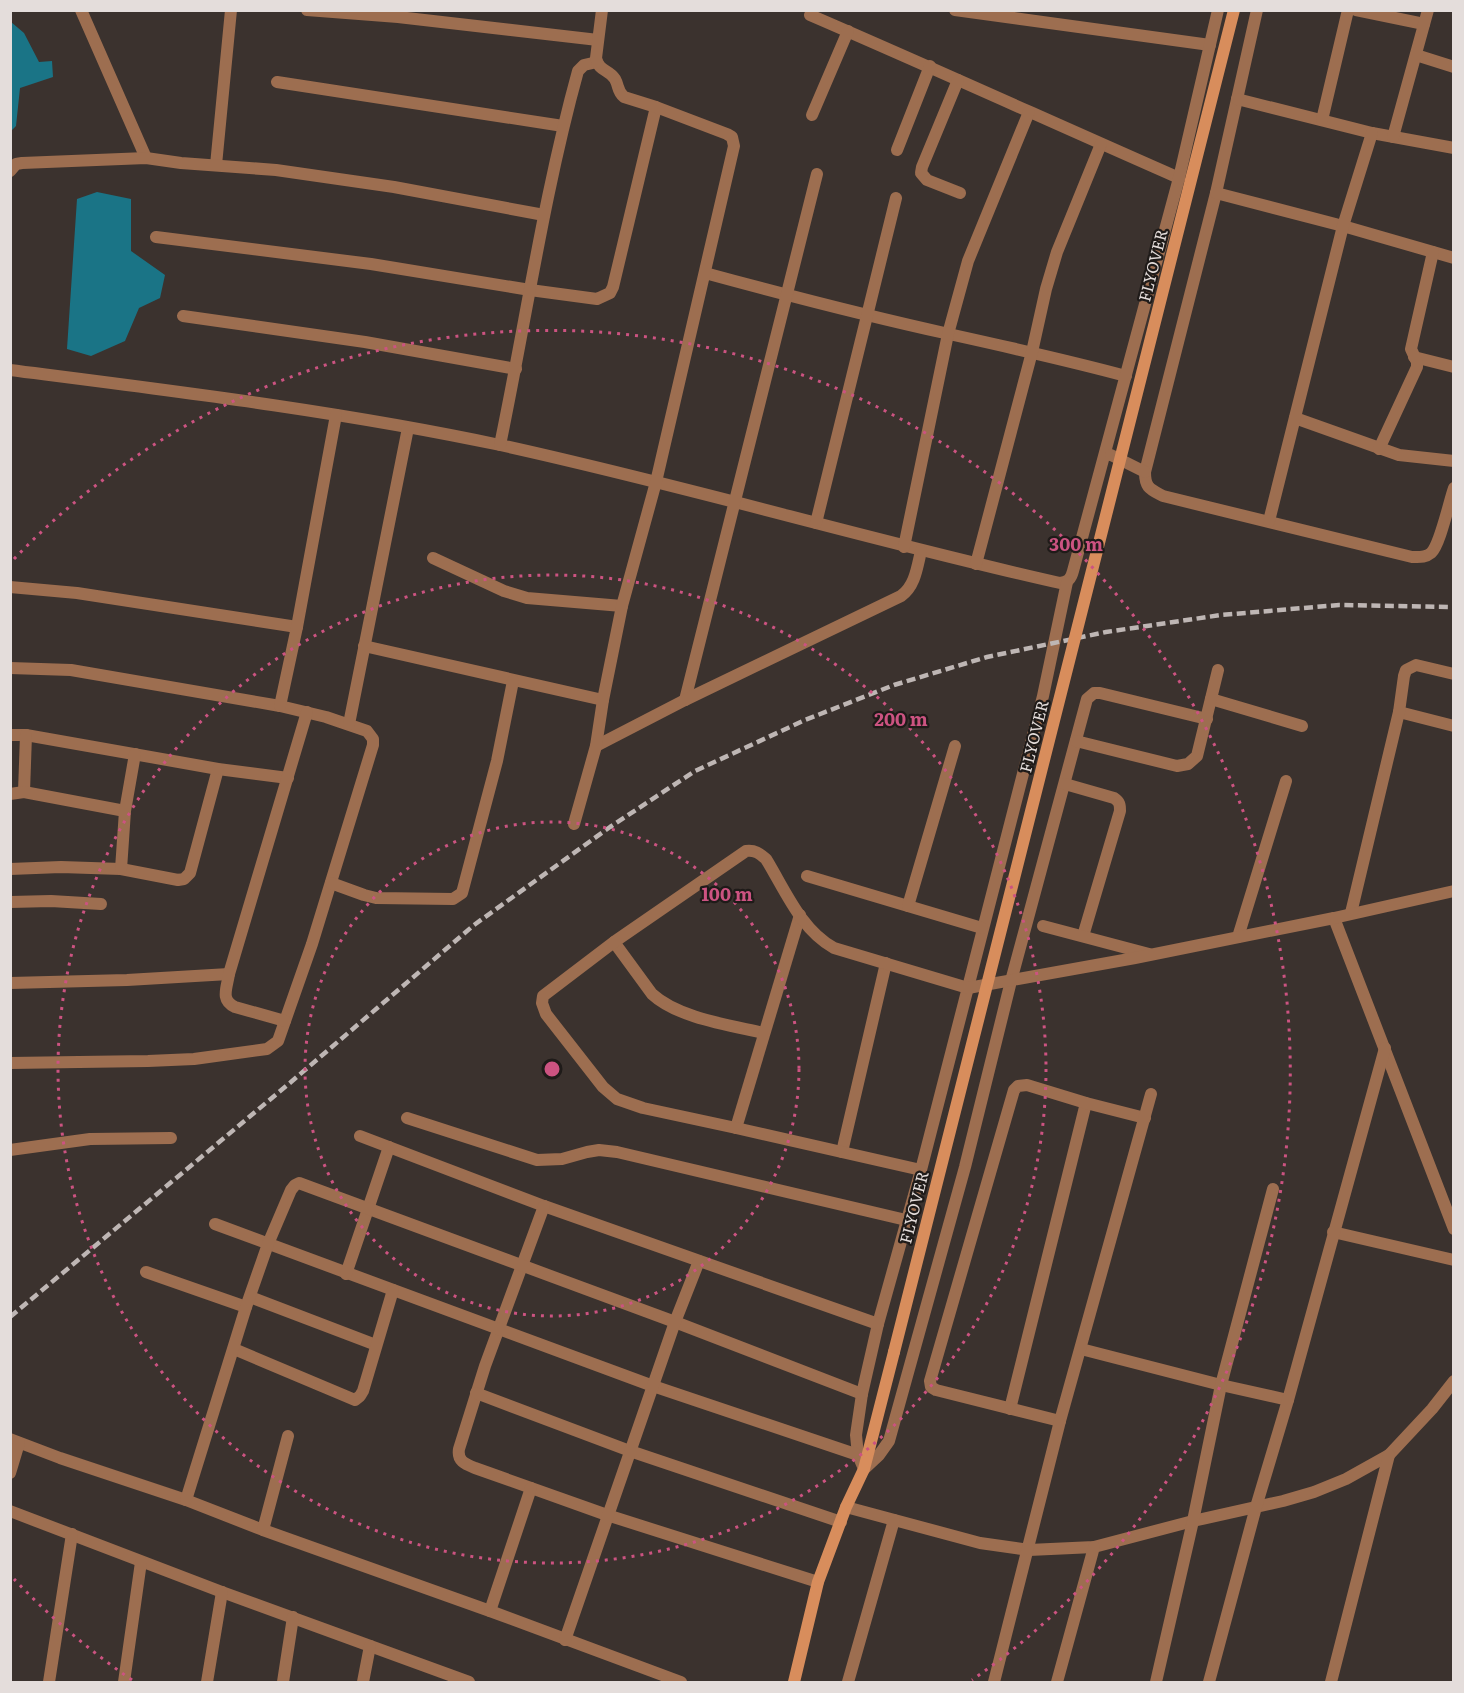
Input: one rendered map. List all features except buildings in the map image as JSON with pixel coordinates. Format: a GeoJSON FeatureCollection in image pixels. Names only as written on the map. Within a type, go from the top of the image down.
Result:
{"type":"FeatureCollection","features":[{"type":"Feature","properties":{"kind":"main road","name":"FLYOVER"},"geometry":{"type":"LineString","coordinates":[[794,1683],[819,1582],[846,1507],[864,1469],[1234,10]]}},
{"type":"Feature","properties":{"kind":"street"},"geometry":{"type":"LineString","coordinates":[[81,10],[146,158]]}},
{"type":"Feature","properties":{"kind":"street"},"geometry":{"type":"LineString","coordinates":[[216,165],[231,10]]}},
{"type":"Feature","properties":{"kind":"street"},"geometry":{"type":"LineString","coordinates":[[307,10],[398,16],[598,40]]}},
{"type":"Feature","properties":{"kind":"street"},"geometry":{"type":"LineString","coordinates":[[574,824],[596,746],[622,606],[656,482],[734,146],[732,137],[727,134],[624,97],[618,90],[613,76],[601,69],[597,62],[602,10]]}},
{"type":"Feature","properties":{"kind":"street"},"geometry":{"type":"LineString","coordinates":[[955,10],[1210,45]]}},
{"type":"Feature","properties":{"kind":"street"},"geometry":{"type":"LineString","coordinates":[[1207,719],[1100,693],[1094,693],[1087,699],[1011,981],[965,1167],[889,1441],[879,1455],[864,1469],[858,1455],[856,1435],[862,1394],[878,1324],[921,1170],[1043,696],[1067,582],[1073,572],[1106,453],[1179,178],[1218,10]]}},
{"type":"Feature","properties":{"kind":"street"},"geometry":{"type":"LineString","coordinates":[[1257,10],[1216,194],[1145,472],[1145,480],[1148,487],[1163,496],[1412,557],[1421,557],[1433,551],[1454,488]]}},
{"type":"Feature","properties":{"kind":"street"},"geometry":{"type":"LineString","coordinates":[[1322,120],[1348,10]]}},
{"type":"Feature","properties":{"kind":"street"},"geometry":{"type":"LineString","coordinates":[[1356,10],[1424,24]]}},
{"type":"Feature","properties":{"kind":"street"},"geometry":{"type":"LineString","coordinates":[[1393,137],[1428,10]]}},
{"type":"Feature","properties":{"kind":"street"},"geometry":{"type":"LineString","coordinates":[[810,15],[930,66],[1179,178]]}},
{"type":"Feature","properties":{"kind":"street"},"geometry":{"type":"LineString","coordinates":[[812,115],[848,31]]}},
{"type":"Feature","properties":{"kind":"street"},"geometry":{"type":"LineString","coordinates":[[1416,56],[1454,67]]}},
{"type":"Feature","properties":{"kind":"street"},"geometry":{"type":"LineString","coordinates":[[500,445],[563,126],[578,71],[584,65],[597,62]]}},
{"type":"Feature","properties":{"kind":"street"},"geometry":{"type":"LineString","coordinates":[[897,150],[930,66]]}},
{"type":"Feature","properties":{"kind":"street"},"geometry":{"type":"LineString","coordinates":[[958,80],[921,173],[927,180],[960,193]]}},
{"type":"Feature","properties":{"kind":"street"},"geometry":{"type":"LineString","coordinates":[[277,82],[563,126]]}},
{"type":"Feature","properties":{"kind":"street"},"geometry":{"type":"LineString","coordinates":[[1237,99],[1372,133],[1454,148]]}},
{"type":"Feature","properties":{"kind":"street"},"geometry":{"type":"LineString","coordinates":[[156,237],[371,264],[530,290],[597,298],[610,293],[614,287],[656,107]]}},
{"type":"Feature","properties":{"kind":"street"},"geometry":{"type":"LineString","coordinates":[[904,547],[948,334],[968,261],[1029,112]]}},
{"type":"Feature","properties":{"kind":"street"},"geometry":{"type":"LineString","coordinates":[[1269,521],[1343,226],[1372,133]]}},
{"type":"Feature","properties":{"kind":"street"},"geometry":{"type":"LineString","coordinates":[[976,564],[1057,252],[1101,144]]}},
{"type":"Feature","properties":{"kind":"street"},"geometry":{"type":"LineString","coordinates":[[10,171],[16,164],[22,163],[146,158],[276,170],[372,184],[544,215]]}},
{"type":"Feature","properties":{"kind":"street"},"geometry":{"type":"LineString","coordinates":[[685,700],[817,174]]}},
{"type":"Feature","properties":{"kind":"street"},"geometry":{"type":"LineString","coordinates":[[1216,194],[1343,226],[1454,258]]}},
{"type":"Feature","properties":{"kind":"street"},"geometry":{"type":"LineString","coordinates":[[816,523],[896,198]]}},
{"type":"Feature","properties":{"kind":"street"},"geometry":{"type":"LineString","coordinates":[[1379,449],[1417,368],[1417,362],[1411,349],[1433,252]]}},
{"type":"Feature","properties":{"kind":"street"},"geometry":{"type":"LineString","coordinates":[[705,273],[787,295],[1126,376]]}},
{"type":"Feature","properties":{"kind":"street"},"geometry":{"type":"LineString","coordinates":[[183,316],[365,342],[516,369]]}},
{"type":"Feature","properties":{"kind":"street"},"geometry":{"type":"LineString","coordinates":[[1414,357],[1454,367]]}},
{"type":"Feature","properties":{"kind":"street"},"geometry":{"type":"LineString","coordinates":[[10,370],[336,415],[500,445],[656,482],[904,547],[1060,583],[1067,582]]}},
{"type":"Feature","properties":{"kind":"street"},"geometry":{"type":"LineString","coordinates":[[280,706],[336,415]]}},
{"type":"Feature","properties":{"kind":"street"},"geometry":{"type":"LineString","coordinates":[[1295,418],[1399,455],[1454,461]]}},
{"type":"Feature","properties":{"kind":"street"},"geometry":{"type":"LineString","coordinates":[[349,724],[408,428]]}},
{"type":"Feature","properties":{"kind":"street"},"geometry":{"type":"LineString","coordinates":[[1106,453],[1145,472]]}},
{"type":"Feature","properties":{"kind":"street"},"geometry":{"type":"LineString","coordinates":[[596,746],[685,700],[901,596],[912,585],[921,551]]}},
{"type":"Feature","properties":{"kind":"street"},"geometry":{"type":"LineString","coordinates":[[433,558],[504,591],[527,598],[622,606]]}},
{"type":"Feature","properties":{"kind":"street"},"geometry":{"type":"LineString","coordinates":[[10,587],[77,593],[297,627]]}},
{"type":"Feature","properties":{"kind":"street"},"geometry":{"type":"LineString","coordinates":[[364,646],[603,700]]}},
{"type":"Feature","properties":{"kind":"street"},"geometry":{"type":"LineString","coordinates":[[1351,913],[1399,712],[1406,670],[1416,665],[1454,674]]}},
{"type":"Feature","properties":{"kind":"street"},"geometry":{"type":"LineString","coordinates":[[10,668],[71,670],[280,706],[368,730],[373,739],[312,944],[278,1041],[267,1048],[256,1051],[194,1059],[10,1063]]}},
{"type":"Feature","properties":{"kind":"street"},"geometry":{"type":"LineString","coordinates":[[1076,741],[1182,766],[1193,762],[1197,756],[1218,670]]}},
{"type":"Feature","properties":{"kind":"street"},"geometry":{"type":"LineString","coordinates":[[331,883],[364,896],[384,899],[453,899],[462,893],[497,761],[513,681]]}},
{"type":"Feature","properties":{"kind":"street"},"geometry":{"type":"LineString","coordinates":[[1211,699],[1302,726]]}},
{"type":"Feature","properties":{"kind":"street"},"geometry":{"type":"LineString","coordinates":[[285,1021],[229,1004],[225,995],[307,712]]}},
{"type":"Feature","properties":{"kind":"street"},"geometry":{"type":"LineString","coordinates":[[1399,712],[1454,726]]}},
{"type":"Feature","properties":{"kind":"street"},"geometry":{"type":"LineString","coordinates":[[10,735],[26,735],[218,769],[288,778]]}},
{"type":"Feature","properties":{"kind":"street"},"geometry":{"type":"LineString","coordinates":[[24,792],[26,735]]}},
{"type":"Feature","properties":{"kind":"street"},"geometry":{"type":"LineString","coordinates":[[908,906],[955,747]]}},
{"type":"Feature","properties":{"kind":"street"},"geometry":{"type":"LineString","coordinates":[[121,869],[125,811],[135,754]]}},
{"type":"Feature","properties":{"kind":"street"},"geometry":{"type":"LineString","coordinates":[[10,868],[121,869],[172,880],[184,879],[190,873],[218,769]]}},
{"type":"Feature","properties":{"kind":"street"},"geometry":{"type":"LineString","coordinates":[[1238,937],[1286,781]]}},
{"type":"Feature","properties":{"kind":"street"},"geometry":{"type":"LineString","coordinates":[[1065,784],[1114,798],[1120,806],[1083,936]]}},
{"type":"Feature","properties":{"kind":"street"},"geometry":{"type":"LineString","coordinates":[[10,794],[24,792],[125,811]]}},
{"type":"Feature","properties":{"kind":"street"},"geometry":{"type":"LineString","coordinates":[[921,1170],[643,1108],[617,1099],[603,1087],[546,1014],[542,1003],[543,996],[614,942],[746,851],[752,850],[766,858],[805,924],[824,942],[834,948],[968,988],[1151,955],[1454,891]]}},
{"type":"Feature","properties":{"kind":"street"},"geometry":{"type":"LineString","coordinates":[[807,876],[982,928]]}},
{"type":"Feature","properties":{"kind":"street"},"geometry":{"type":"LineString","coordinates":[[10,902],[51,901],[101,904]]}},
{"type":"Feature","properties":{"kind":"street"},"geometry":{"type":"LineString","coordinates":[[735,1128],[800,915]]}},
{"type":"Feature","properties":{"kind":"street"},"geometry":{"type":"LineString","coordinates":[[1334,918],[1454,1229]]}},
{"type":"Feature","properties":{"kind":"street"},"geometry":{"type":"LineString","coordinates":[[1043,926],[1151,955]]}},
{"type":"Feature","properties":{"kind":"street"},"geometry":{"type":"LineString","coordinates":[[614,942],[659,1001],[680,1012],[764,1033]]}},
{"type":"Feature","properties":{"kind":"street"},"geometry":{"type":"LineString","coordinates":[[842,1152],[886,963]]}},
{"type":"Feature","properties":{"kind":"street"},"geometry":{"type":"LineString","coordinates":[[10,983],[229,975]]}},
{"type":"Feature","properties":{"kind":"street"},"geometry":{"type":"LineString","coordinates":[[1209,1683],[1385,1048]]}},
{"type":"Feature","properties":{"kind":"street"},"geometry":{"type":"LineString","coordinates":[[1060,1421],[936,1390],[931,1387],[930,1381],[1014,1090],[1018,1086],[1027,1085],[1145,1118]]}},
{"type":"Feature","properties":{"kind":"street"},"geometry":{"type":"LineString","coordinates":[[994,1683],[1060,1421],[1151,1094]]}},
{"type":"Feature","properties":{"kind":"street"},"geometry":{"type":"LineString","coordinates":[[1010,1409],[1086,1103]]}},
{"type":"Feature","properties":{"kind":"street"},"geometry":{"type":"LineString","coordinates":[[407,1118],[537,1160],[562,1159],[599,1150],[617,1152],[906,1220]]}},
{"type":"Feature","properties":{"kind":"street"},"geometry":{"type":"LineString","coordinates":[[360,1136],[544,1206],[878,1324]]}},
{"type":"Feature","properties":{"kind":"street"},"geometry":{"type":"LineString","coordinates":[[10,1150],[90,1139],[171,1138]]}},
{"type":"Feature","properties":{"kind":"street"},"geometry":{"type":"LineString","coordinates":[[346,1274],[389,1147]]}},
{"type":"Feature","properties":{"kind":"street"},"geometry":{"type":"LineString","coordinates":[[186,1500],[268,1244],[295,1185],[304,1184],[862,1394]]}},
{"type":"Feature","properties":{"kind":"street"},"geometry":{"type":"LineString","coordinates":[[1156,1683],[1221,1385],[1272,1189]]}},
{"type":"Feature","properties":{"kind":"street"},"geometry":{"type":"LineString","coordinates":[[544,1206],[476,1393],[459,1449],[460,1459],[475,1468],[607,1515],[819,1582]]}},
{"type":"Feature","properties":{"kind":"street"},"geometry":{"type":"LineString","coordinates":[[214,1224],[653,1386],[858,1455]]}},
{"type":"Feature","properties":{"kind":"street"},"geometry":{"type":"LineString","coordinates":[[1333,1232],[1454,1260]]}},
{"type":"Feature","properties":{"kind":"street"},"geometry":{"type":"LineString","coordinates":[[565,1640],[675,1322],[699,1262]]}},
{"type":"Feature","properties":{"kind":"street"},"geometry":{"type":"LineString","coordinates":[[146,1272],[248,1302],[376,1345]]}},
{"type":"Feature","properties":{"kind":"street"},"geometry":{"type":"LineString","coordinates":[[234,1349],[355,1400],[363,1391],[393,1290]]}},
{"type":"Feature","properties":{"kind":"street"},"geometry":{"type":"LineString","coordinates":[[1081,1348],[1288,1400]]}},
{"type":"Feature","properties":{"kind":"street"},"geometry":{"type":"LineString","coordinates":[[846,1507],[980,1543],[1029,1550],[1094,1547],[1314,1492],[1346,1479],[1389,1455],[1432,1409],[1454,1381]]}},
{"type":"Feature","properties":{"kind":"street"},"geometry":{"type":"LineString","coordinates":[[476,1393],[630,1451],[841,1522]]}},
{"type":"Feature","properties":{"kind":"street"},"geometry":{"type":"LineString","coordinates":[[263,1530],[288,1436]]}},
{"type":"Feature","properties":{"kind":"street"},"geometry":{"type":"LineString","coordinates":[[10,1473],[15,1441],[186,1500],[681,1683]]}},
{"type":"Feature","properties":{"kind":"street"},"geometry":{"type":"LineString","coordinates":[[1331,1683],[1389,1455]]}},
{"type":"Feature","properties":{"kind":"street"},"geometry":{"type":"LineString","coordinates":[[490,1611],[531,1488]]}},
{"type":"Feature","properties":{"kind":"street"},"geometry":{"type":"LineString","coordinates":[[10,1511],[370,1646],[443,1678],[469,1683]]}},
{"type":"Feature","properties":{"kind":"street"},"geometry":{"type":"LineString","coordinates":[[848,1683],[894,1520]]}},
{"type":"Feature","properties":{"kind":"street"},"geometry":{"type":"LineString","coordinates":[[49,1683],[72,1534]]}},
{"type":"Feature","properties":{"kind":"street"},"geometry":{"type":"LineString","coordinates":[[1056,1683],[1094,1547]]}},
{"type":"Feature","properties":{"kind":"street"},"geometry":{"type":"LineString","coordinates":[[124,1683],[141,1562]]}},
{"type":"Feature","properties":{"kind":"street"},"geometry":{"type":"LineString","coordinates":[[207,1683],[222,1592]]}},
{"type":"Feature","properties":{"kind":"street"},"geometry":{"type":"LineString","coordinates":[[283,1683],[293,1617]]}},
{"type":"Feature","properties":{"kind":"street"},"geometry":{"type":"LineString","coordinates":[[363,1683],[370,1646]]}},
{"type":"Feature","properties":{"kind":"water"},"geometry":{"type":"Polygon","coordinates":[[[11,22],[24,33],[39,62],[52,61],[53,77],[20,88],[16,126],[11,131],[11,22]]]}},
{"type":"Feature","properties":{"kind":"water"},"geometry":{"type":"Polygon","coordinates":[[[97,192],[131,199],[131,251],[165,275],[160,298],[139,308],[125,341],[91,356],[67,349],[77,199],[97,192]]]}},
{"type":"Feature","properties":{"kind":"railway"},"geometry":{"type":"LineString","coordinates":[[10,1317],[291,1082],[474,925],[610,827],[695,771],[805,720],[894,685],[987,657],[1106,632],[1221,615],[1339,605],[1454,607]]}}]}
